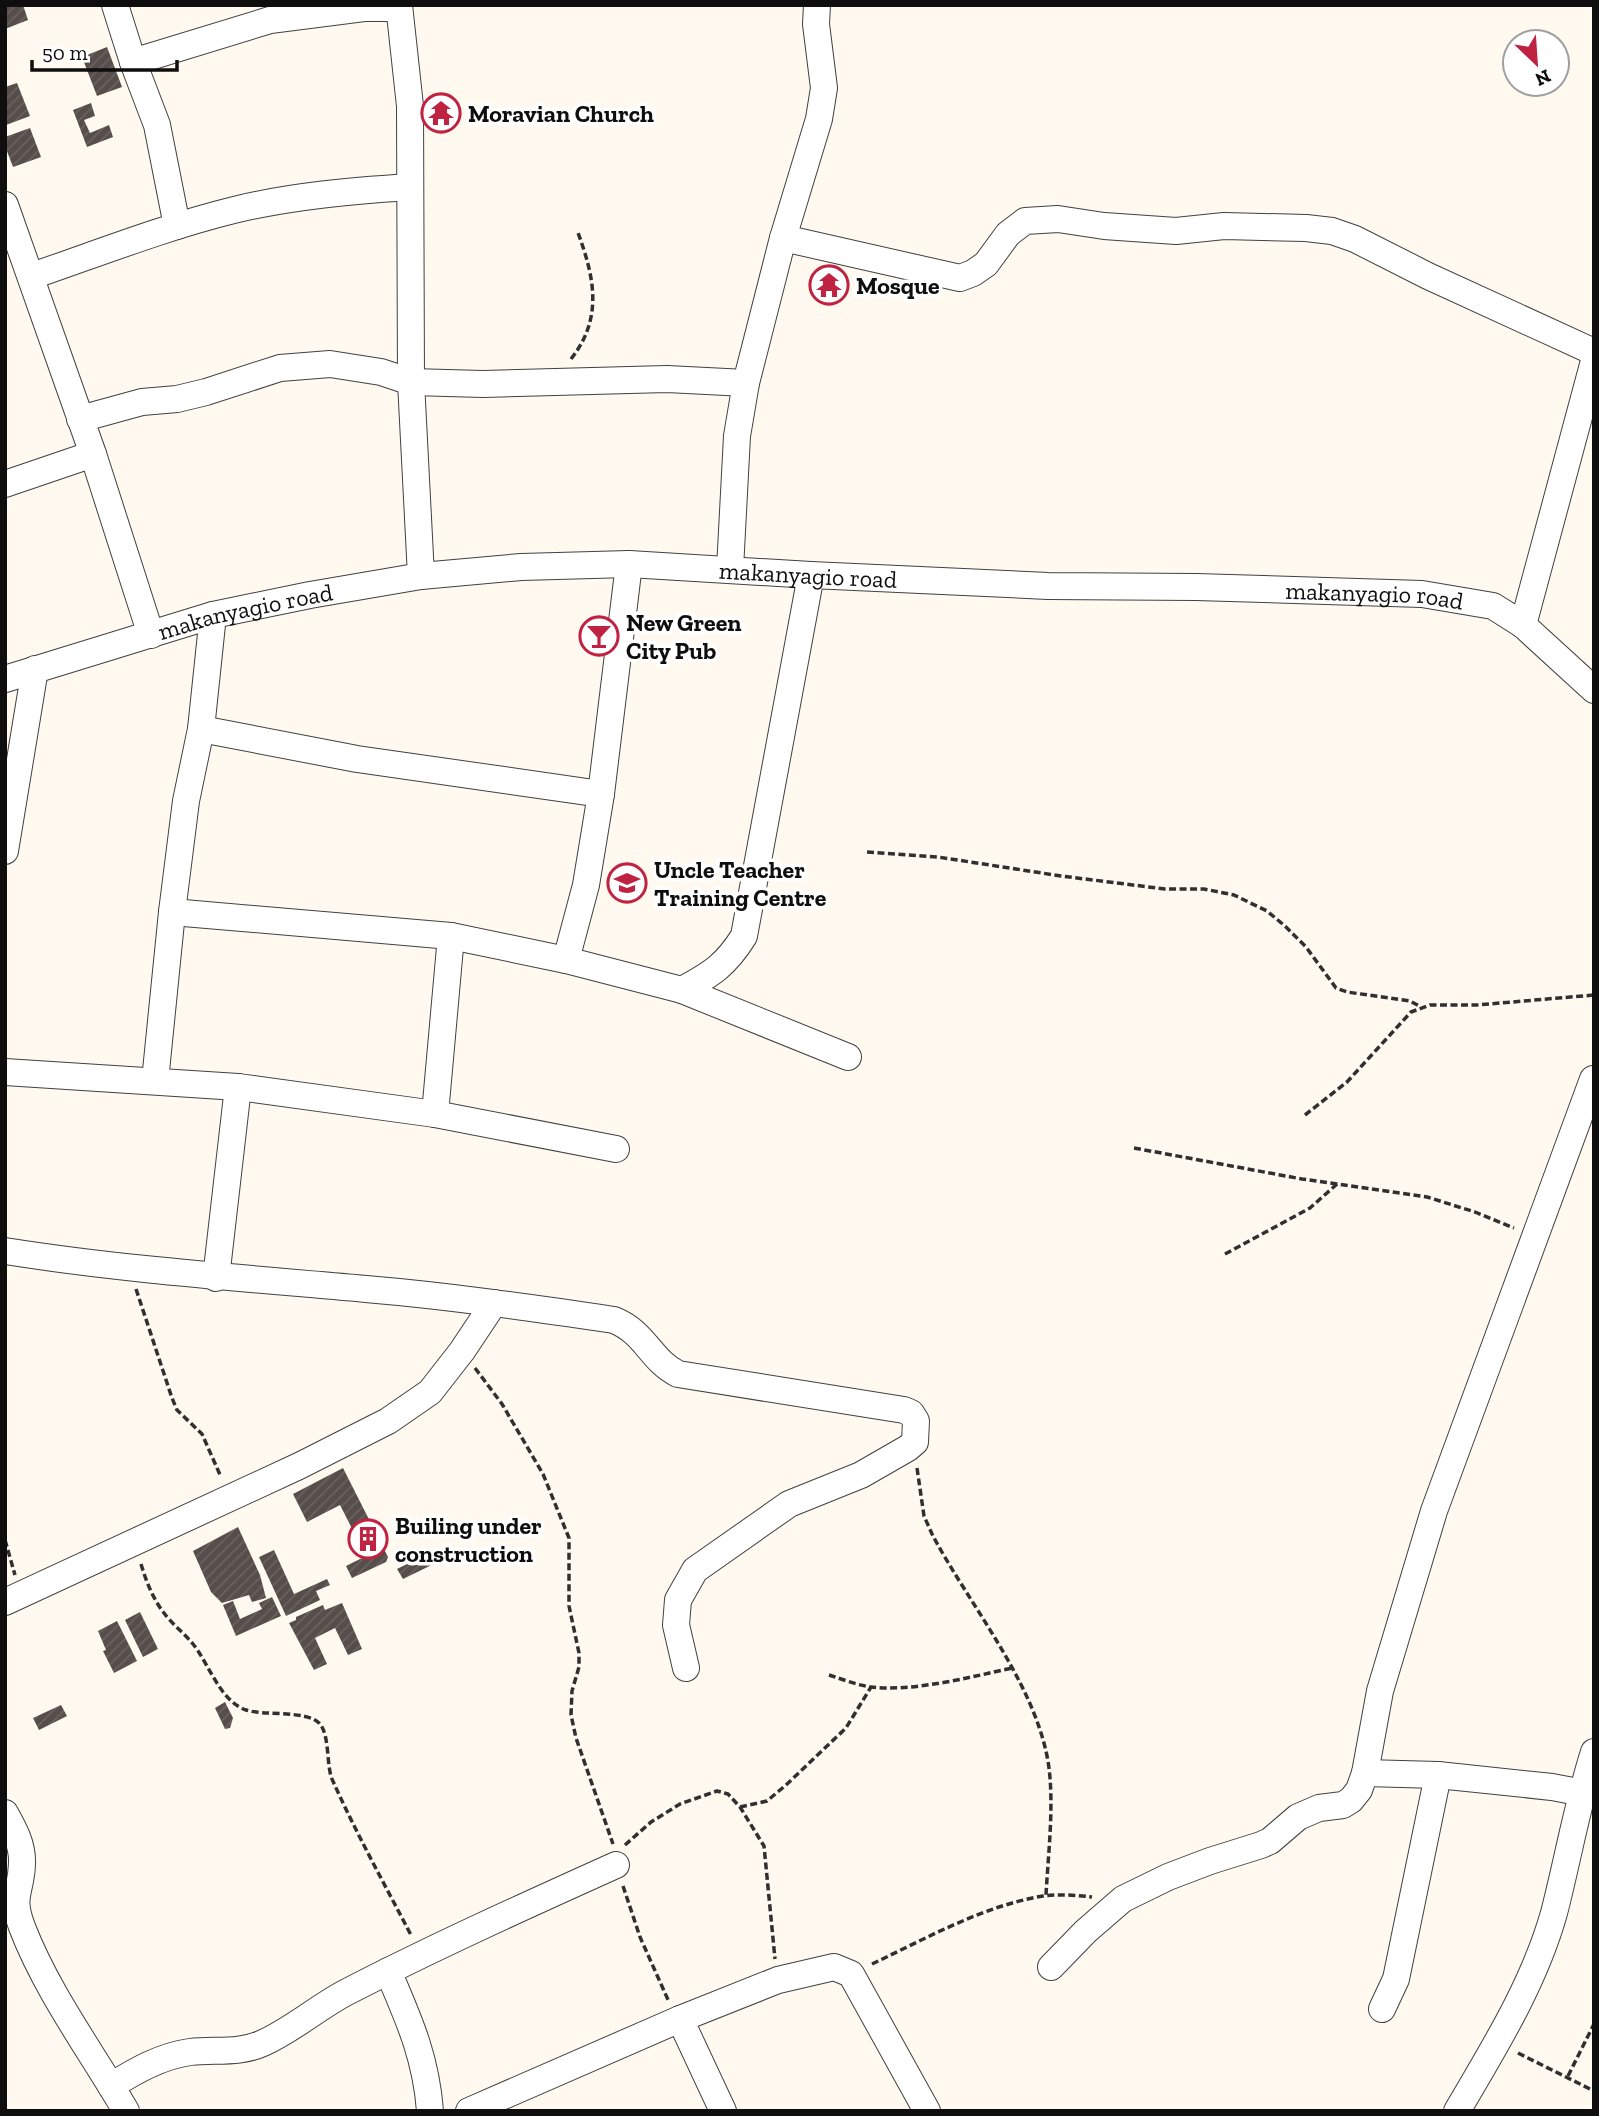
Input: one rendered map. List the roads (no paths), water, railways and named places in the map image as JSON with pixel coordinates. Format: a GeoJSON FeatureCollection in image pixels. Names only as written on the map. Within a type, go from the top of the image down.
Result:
{"type":"FeatureCollection","features":[{"type":"Feature","properties":{"kind":"street"},"geometry":{"type":"LineString","coordinates":[[115,5],[157,125],[177,226]]}},
{"type":"Feature","properties":{"kind":"street"},"geometry":{"type":"LineString","coordinates":[[730,569],[737,436],[746,383],[783,238],[819,120],[824,88],[816,24],[817,5]]}},
{"type":"Feature","properties":{"kind":"street"},"geometry":{"type":"LineString","coordinates":[[133,62],[270,20],[352,9],[399,7],[410,106],[411,382],[421,576]]}},
{"type":"Feature","properties":{"kind":"street"},"geometry":{"type":"LineString","coordinates":[[32,276],[177,226],[236,209],[338,192],[409,187]]}},
{"type":"Feature","properties":{"kind":"street"},"geometry":{"type":"LineString","coordinates":[[5,205],[93,454],[151,635]]}},
{"type":"Feature","properties":{"kind":"street"},"geometry":{"type":"LineString","coordinates":[[783,238],[960,278],[986,264],[1017,226],[1025,221],[1058,219],[1176,231],[1224,226],[1332,231],[1355,239],[1428,276],[1594,352]]}},
{"type":"Feature","properties":{"kind":"street"},"geometry":{"type":"LineString","coordinates":[[1523,625],[1594,361]]}},
{"type":"Feature","properties":{"kind":"street"},"geometry":{"type":"LineString","coordinates":[[80,419],[142,402],[177,399],[280,368],[330,364],[381,372],[411,382],[667,379],[746,383]]}},
{"type":"Feature","properties":{"kind":"street"},"geometry":{"type":"LineString","coordinates":[[5,484],[93,454]]}},
{"type":"Feature","properties":{"kind":"street"},"geometry":{"type":"LineString","coordinates":[[566,960],[586,885],[601,794],[629,564]]}},
{"type":"Feature","properties":{"kind":"street","name":"makanyagio road"},"geometry":{"type":"LineString","coordinates":[[5,679],[213,615],[421,576],[521,567],[629,564],[1048,586],[1196,587],[1422,594],[1493,606],[1523,625],[1594,690]]}},
{"type":"Feature","properties":{"kind":"street"},"geometry":{"type":"LineString","coordinates":[[682,990],[714,973],[731,957],[744,936],[811,575]]}},
{"type":"Feature","properties":{"kind":"street"},"geometry":{"type":"LineString","coordinates":[[155,1081],[172,912],[186,801],[201,730],[213,615]]}},
{"type":"Feature","properties":{"kind":"street"},"geometry":{"type":"LineString","coordinates":[[5,851],[35,669]]}},
{"type":"Feature","properties":{"kind":"street"},"geometry":{"type":"LineString","coordinates":[[201,730],[357,759],[601,794]]}},
{"type":"Feature","properties":{"kind":"street"},"geometry":{"type":"LineString","coordinates":[[172,912],[451,936],[566,960],[682,990],[848,1057]]}},
{"type":"Feature","properties":{"kind":"street"},"geometry":{"type":"LineString","coordinates":[[435,1114],[451,936]]}},
{"type":"Feature","properties":{"kind":"street"},"geometry":{"type":"LineString","coordinates":[[5,1072],[238,1087],[435,1114],[616,1149]]}},
{"type":"Feature","properties":{"kind":"street"},"geometry":{"type":"LineString","coordinates":[[1051,1967],[1086,1931],[1123,1899],[1168,1877],[1270,1841],[1298,1817],[1310,1811],[1343,1805],[1359,1790],[1365,1773],[1380,1691],[1434,1511],[1593,1075]]}},
{"type":"Feature","properties":{"kind":"street"},"geometry":{"type":"LineString","coordinates":[[216,1278],[238,1087]]}},
{"type":"Feature","properties":{"kind":"street"},"geometry":{"type":"LineString","coordinates":[[5,1252],[216,1278],[367,1289],[494,1303],[614,1320],[638,1333],[658,1360],[678,1374],[904,1409],[911,1413],[915,1421],[915,1442],[908,1448],[861,1475],[789,1504],[695,1570],[678,1600],[676,1625],[686,1668]]}},
{"type":"Feature","properties":{"kind":"street"},"geometry":{"type":"LineString","coordinates":[[13,1598],[388,1421],[430,1392],[494,1303]]}},
{"type":"Feature","properties":{"kind":"street"},"geometry":{"type":"LineString","coordinates":[[1457,2111],[1528,1985],[1553,1915],[1587,1793],[1594,1752]]}},
{"type":"Feature","properties":{"kind":"street"},"geometry":{"type":"LineString","coordinates":[[1365,1773],[1438,1775],[1587,1793]]}},
{"type":"Feature","properties":{"kind":"street"},"geometry":{"type":"LineString","coordinates":[[1382,2008],[1396,1979],[1438,1775]]}},
{"type":"Feature","properties":{"kind":"street"},"geometry":{"type":"LineString","coordinates":[[5,1813],[21,1845],[23,1862],[10,1898],[62,2005],[126,2111]]}},
{"type":"Feature","properties":{"kind":"street"},"geometry":{"type":"LineString","coordinates":[[111,2086],[137,2070],[171,2057],[190,2052],[231,2052],[264,2043],[334,1999],[616,1859]]}},
{"type":"Feature","properties":{"kind":"street"},"geometry":{"type":"LineString","coordinates":[[469,2111],[678,2019],[778,1980],[834,1967],[851,1974],[927,2111]]}},
{"type":"Feature","properties":{"kind":"street"},"geometry":{"type":"LineString","coordinates":[[388,1971],[417,2039],[428,2082],[430,2111]]}},
{"type":"Feature","properties":{"kind":"street"},"geometry":{"type":"LineString","coordinates":[[678,2019],[723,2111]]}},
{"type":"Feature","properties":{"kind":"place","name":"Moravian Church"},"geometry":{"type":"Point","coordinates":[441,113]}},
{"type":"Feature","properties":{"kind":"place","name":"Mosque"},"geometry":{"type":"Point","coordinates":[829,285]}},
{"type":"Feature","properties":{"kind":"place","name":"New Green City Pub"},"geometry":{"type":"Point","coordinates":[599,636]}},
{"type":"Feature","properties":{"kind":"place","name":"Uncle Teacher Training Centre"},"geometry":{"type":"Point","coordinates":[627,883]}},
{"type":"Feature","properties":{"kind":"place","name":"Builing under construction"},"geometry":{"type":"Point","coordinates":[368,1539]}}]}
